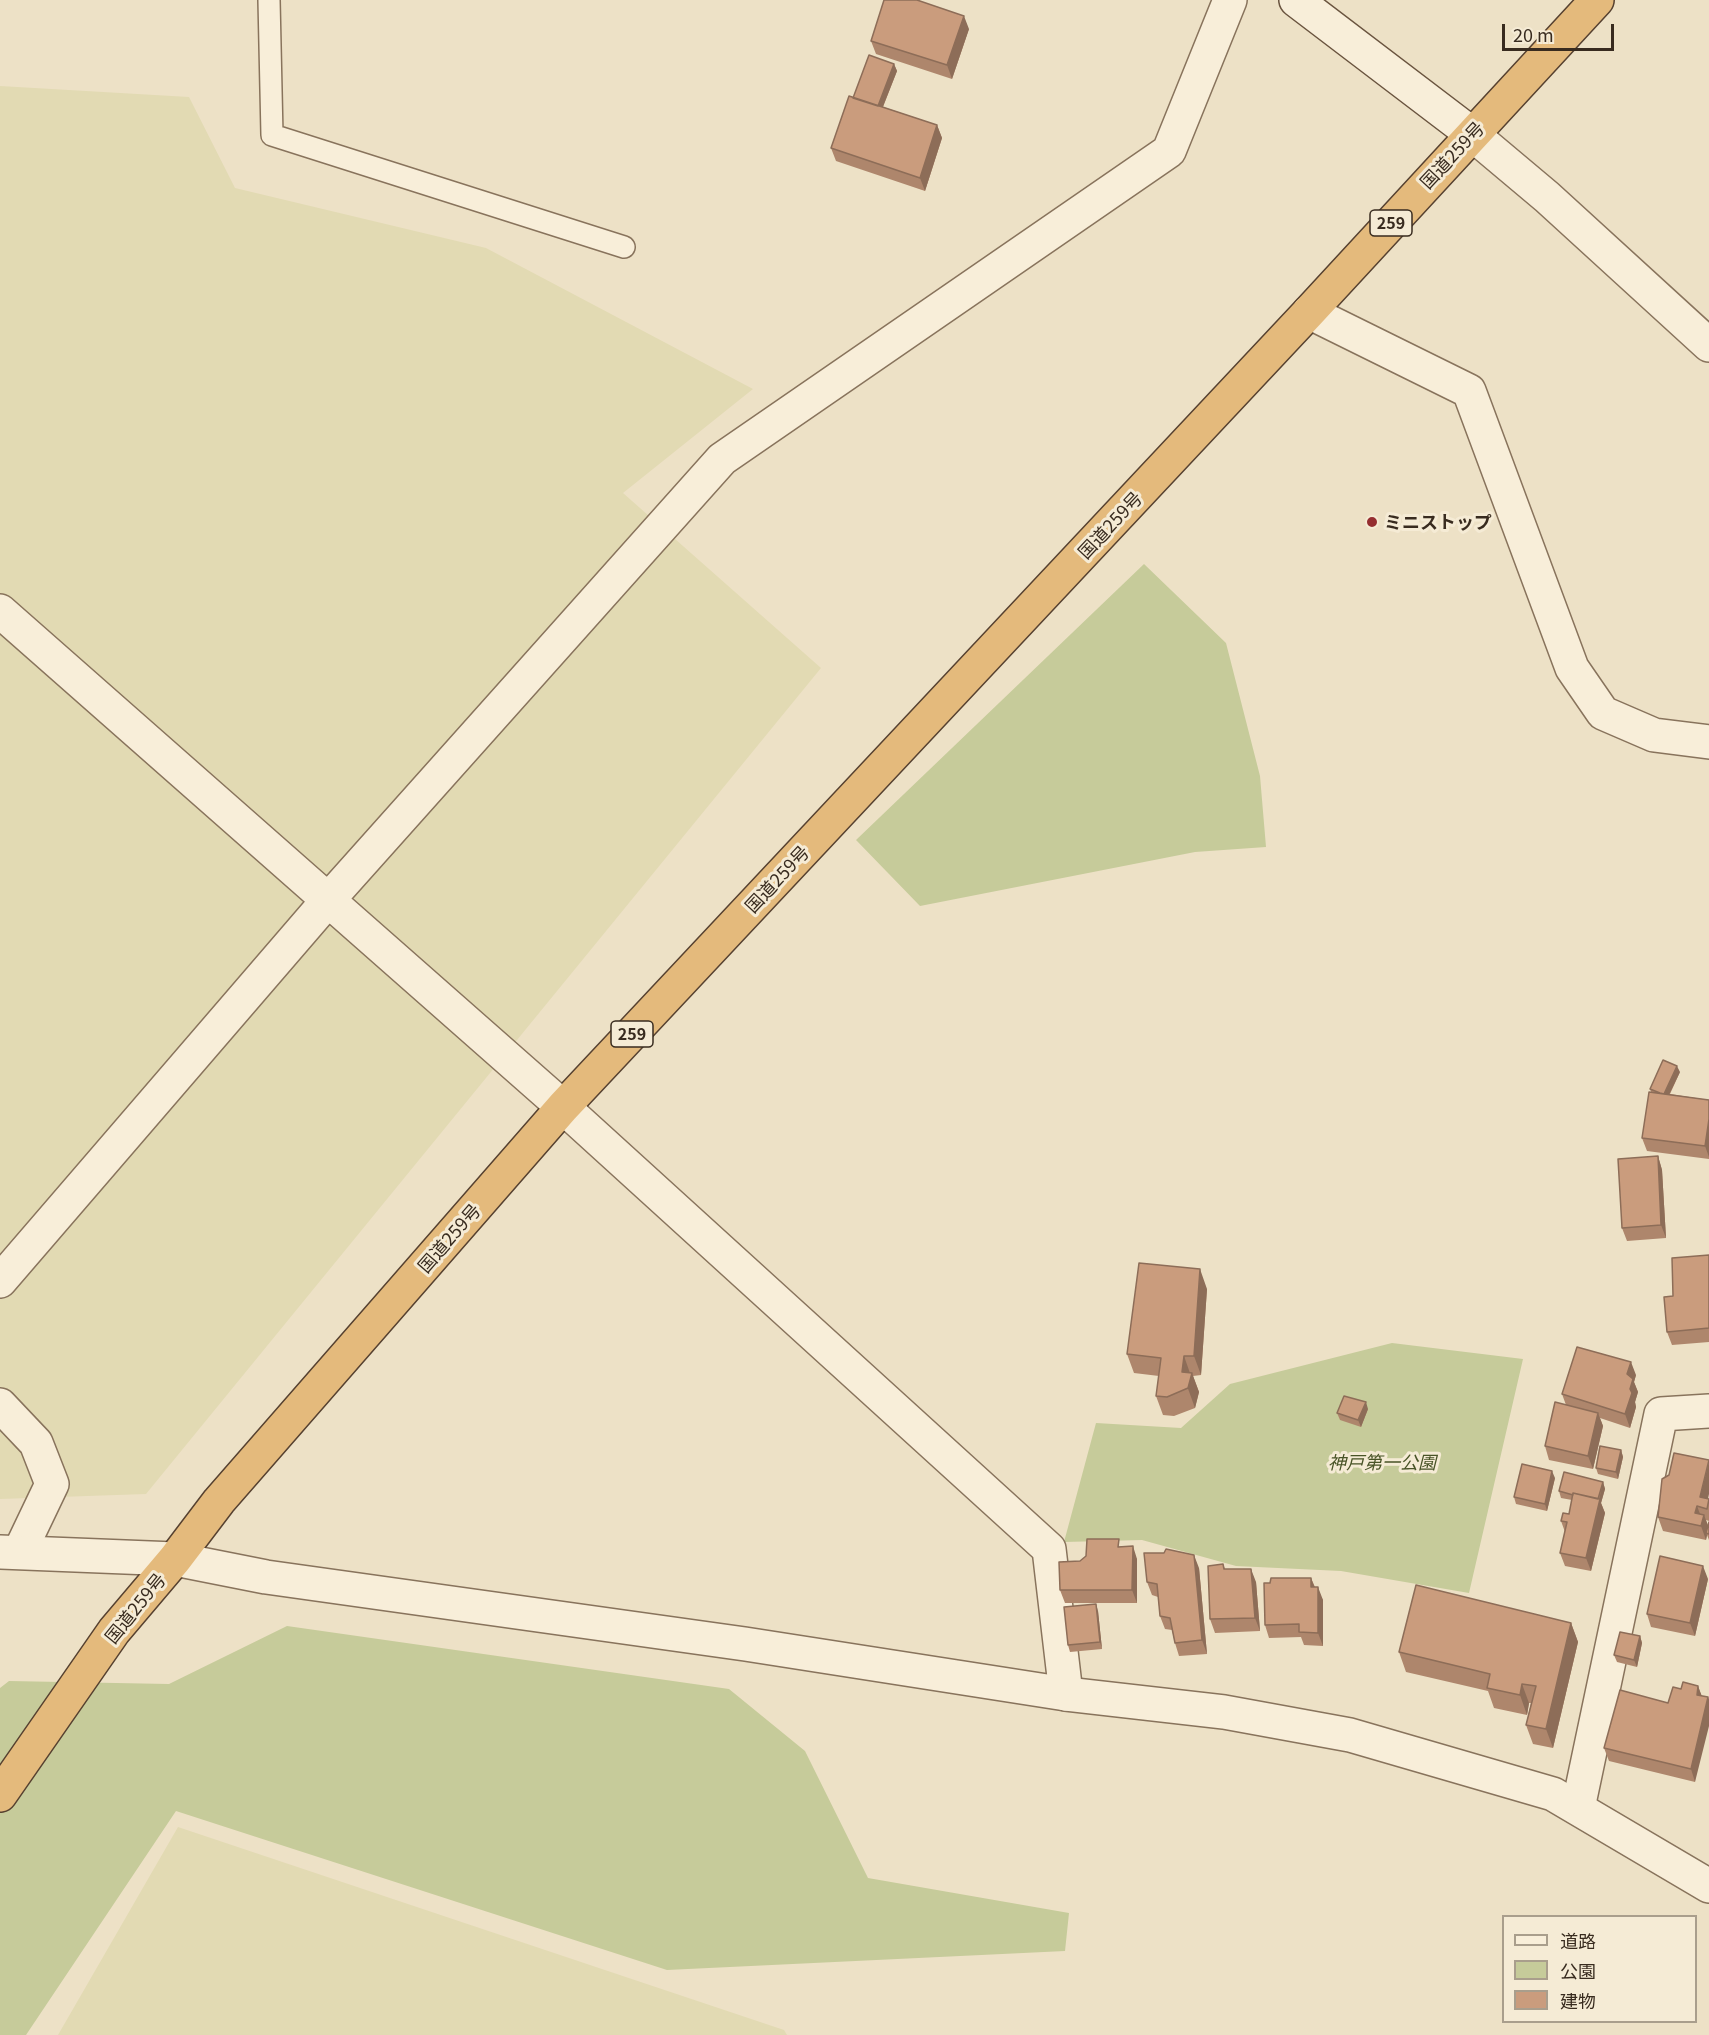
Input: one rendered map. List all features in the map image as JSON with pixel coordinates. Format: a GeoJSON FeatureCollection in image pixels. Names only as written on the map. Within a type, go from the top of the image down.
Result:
{"type":"FeatureCollection","features":[{"type":"Feature","properties":{"kind":"highway","name":"国道259号"},"geometry":{"type":"LineString","coordinates":[[0,1795],[114,1631],[175,1559],[219,1501],[563,1107],[1309,312],[1597,0]]}},
{"type":"Feature","properties":{"kind":"street"},"geometry":{"type":"LineString","coordinates":[[0,1281],[329,899],[722,459],[1169,151],[1230,0]]}},
{"type":"Feature","properties":{"kind":"street"},"geometry":{"type":"LineString","coordinates":[[1296,0],[1472,134],[1547,196],[1709,345]]}},
{"type":"Feature","properties":{"kind":"street"},"geometry":{"type":"LineString","coordinates":[[1309,312],[1469,391],[1572,668],[1603,713],[1654,735],[1709,742]]}},
{"type":"Feature","properties":{"kind":"street"},"geometry":{"type":"LineString","coordinates":[[0,611],[563,1107],[1049,1549],[1066,1694]]}},
{"type":"Feature","properties":{"kind":"street"},"geometry":{"type":"LineString","coordinates":[[0,1406],[36,1443],[52,1484],[10,1551],[175,1559],[266,1577],[745,1644],[1066,1694],[1224,1713],[1350,1735],[1553,1794],[1709,1886]]}},
{"type":"Feature","properties":{"kind":"street"},"geometry":{"type":"LineString","coordinates":[[1578,1808],[1661,1414],[1709,1411]]}},
{"type":"Feature","properties":{"kind":"lane"},"geometry":{"type":"LineString","coordinates":[[269,0],[272,135],[624,247]]}},
{"type":"Feature","properties":{"kind":"shaded area"},"geometry":{"type":"Polygon","coordinates":[[[0,86],[189,97],[235,188],[486,248],[753,389],[623,493],[821,668],[146,1494],[0,1499],[0,86]]]}},
{"type":"Feature","properties":{"kind":"shaded area"},"geometry":{"type":"Polygon","coordinates":[[[178,1827],[784,2030],[787,2035],[58,2035],[178,1827]]]}},
{"type":"Feature","properties":{"kind":"green space"},"geometry":{"type":"Polygon","coordinates":[[[1144,564],[1226,643],[1260,776],[1266,847],[1195,852],[920,906],[856,840],[1144,564]]]}},
{"type":"Feature","properties":{"kind":"green space","name":"神戸第一公園"},"geometry":{"type":"Polygon","coordinates":[[[1392,1343],[1523,1359],[1469,1593],[1341,1571],[1236,1566],[1142,1540],[1064,1542],[1096,1423],[1181,1428],[1230,1384],[1392,1343]]]}},
{"type":"Feature","properties":{"kind":"green space"},"geometry":{"type":"Polygon","coordinates":[[[287,1626],[729,1689],[805,1751],[868,1878],[1069,1913],[1065,1951],[667,1970],[176,1811],[26,2035],[0,2035],[0,1688],[9,1681],[169,1684],[287,1626]]]}},
{"type":"Feature","properties":{"kind":"building"},"geometry":{"type":"Polygon","coordinates":[[[884,0],[917,0],[964,16],[947,65],[871,41],[884,0]]]}},
{"type":"Feature","properties":{"kind":"building"},"geometry":{"type":"Polygon","coordinates":[[[869,55],[894,64],[878,106],[853,98],[869,55]]]}},
{"type":"Feature","properties":{"kind":"building"},"geometry":{"type":"Polygon","coordinates":[[[849,96],[937,125],[920,178],[831,148],[849,96]]]}},
{"type":"Feature","properties":{"kind":"building"},"geometry":{"type":"Polygon","coordinates":[[[1663,1060],[1677,1066],[1664,1094],[1650,1089],[1663,1060]]]}},
{"type":"Feature","properties":{"kind":"building"},"geometry":{"type":"Polygon","coordinates":[[[1649,1092],[1709,1100],[1705,1146],[1642,1138],[1649,1092]]]}},
{"type":"Feature","properties":{"kind":"building"},"geometry":{"type":"Polygon","coordinates":[[[1658,1156],[1661,1225],[1622,1228],[1618,1159],[1658,1156]]]}},
{"type":"Feature","properties":{"kind":"building"},"geometry":{"type":"Polygon","coordinates":[[[1709,1255],[1709,1328],[1667,1332],[1664,1297],[1673,1296],[1672,1258],[1709,1255]]]}},
{"type":"Feature","properties":{"kind":"building"},"geometry":{"type":"Polygon","coordinates":[[[1139,1263],[1200,1269],[1194,1356],[1184,1356],[1182,1372],[1192,1373],[1188,1388],[1167,1397],[1156,1396],[1161,1358],[1127,1354],[1139,1263]]]}},
{"type":"Feature","properties":{"kind":"building"},"geometry":{"type":"Polygon","coordinates":[[[1577,1347],[1631,1362],[1627,1374],[1633,1379],[1630,1389],[1632,1393],[1625,1414],[1562,1394],[1577,1347]]]}},
{"type":"Feature","properties":{"kind":"building"},"geometry":{"type":"Polygon","coordinates":[[[1344,1396],[1366,1402],[1358,1420],[1337,1413],[1344,1396]]]}},
{"type":"Feature","properties":{"kind":"building"},"geometry":{"type":"Polygon","coordinates":[[[1555,1402],[1598,1413],[1588,1456],[1545,1446],[1555,1402]]]}},
{"type":"Feature","properties":{"kind":"building"},"geometry":{"type":"Polygon","coordinates":[[[1600,1446],[1621,1450],[1616,1472],[1596,1468],[1600,1446]]]}},
{"type":"Feature","properties":{"kind":"building"},"geometry":{"type":"Polygon","coordinates":[[[1674,1453],[1709,1460],[1700,1497],[1709,1499],[1707,1509],[1697,1506],[1695,1513],[1704,1515],[1701,1526],[1658,1517],[1662,1479],[1669,1475],[1674,1453]]]}},
{"type":"Feature","properties":{"kind":"building"},"geometry":{"type":"Polygon","coordinates":[[[1522,1464],[1552,1471],[1545,1504],[1514,1497],[1522,1464]]]}},
{"type":"Feature","properties":{"kind":"building"},"geometry":{"type":"Polygon","coordinates":[[[1564,1472],[1603,1482],[1598,1499],[1559,1491],[1564,1472]]]}},
{"type":"Feature","properties":{"kind":"building"},"geometry":{"type":"Polygon","coordinates":[[[1573,1493],[1600,1499],[1586,1558],[1560,1553],[1567,1522],[1561,1521],[1563,1513],[1569,1514],[1573,1493]]]}},
{"type":"Feature","properties":{"kind":"building"},"geometry":{"type":"Polygon","coordinates":[[[1087,1539],[1119,1539],[1118,1547],[1133,1546],[1132,1590],[1060,1590],[1059,1562],[1080,1561],[1086,1556],[1087,1539]]]}},
{"type":"Feature","properties":{"kind":"building"},"geometry":{"type":"Polygon","coordinates":[[[1166,1549],[1194,1555],[1202,1640],[1175,1643],[1170,1618],[1160,1616],[1157,1584],[1147,1582],[1144,1553],[1164,1553],[1166,1549]]]}},
{"type":"Feature","properties":{"kind":"building"},"geometry":{"type":"Polygon","coordinates":[[[1660,1556],[1703,1566],[1690,1623],[1647,1614],[1660,1556]]]}},
{"type":"Feature","properties":{"kind":"building"},"geometry":{"type":"Polygon","coordinates":[[[1223,1564],[1224,1569],[1251,1569],[1255,1618],[1210,1619],[1208,1566],[1223,1564]]]}},
{"type":"Feature","properties":{"kind":"building"},"geometry":{"type":"Polygon","coordinates":[[[1271,1578],[1311,1578],[1311,1587],[1318,1587],[1318,1633],[1299,1632],[1299,1624],[1265,1625],[1264,1583],[1270,1583],[1271,1578]]]}},
{"type":"Feature","properties":{"kind":"building"},"geometry":{"type":"Polygon","coordinates":[[[1416,1585],[1571,1623],[1546,1729],[1526,1725],[1536,1686],[1522,1684],[1520,1695],[1487,1688],[1490,1674],[1399,1652],[1416,1585]]]}},
{"type":"Feature","properties":{"kind":"building"},"geometry":{"type":"Polygon","coordinates":[[[1096,1604],[1100,1642],[1068,1645],[1064,1607],[1096,1604]]]}},
{"type":"Feature","properties":{"kind":"building"},"geometry":{"type":"Polygon","coordinates":[[[1620,1632],[1640,1636],[1634,1660],[1614,1655],[1620,1632]]]}},
{"type":"Feature","properties":{"kind":"building"},"geometry":{"type":"Polygon","coordinates":[[[1683,1682],[1698,1686],[1697,1695],[1708,1697],[1691,1769],[1604,1748],[1620,1690],[1668,1703],[1673,1687],[1681,1689],[1683,1682]]]}},
{"type":"Feature","properties":{"kind":"place","name":"ミニストップ"},"geometry":{"type":"Point","coordinates":[1372,522]}}]}
